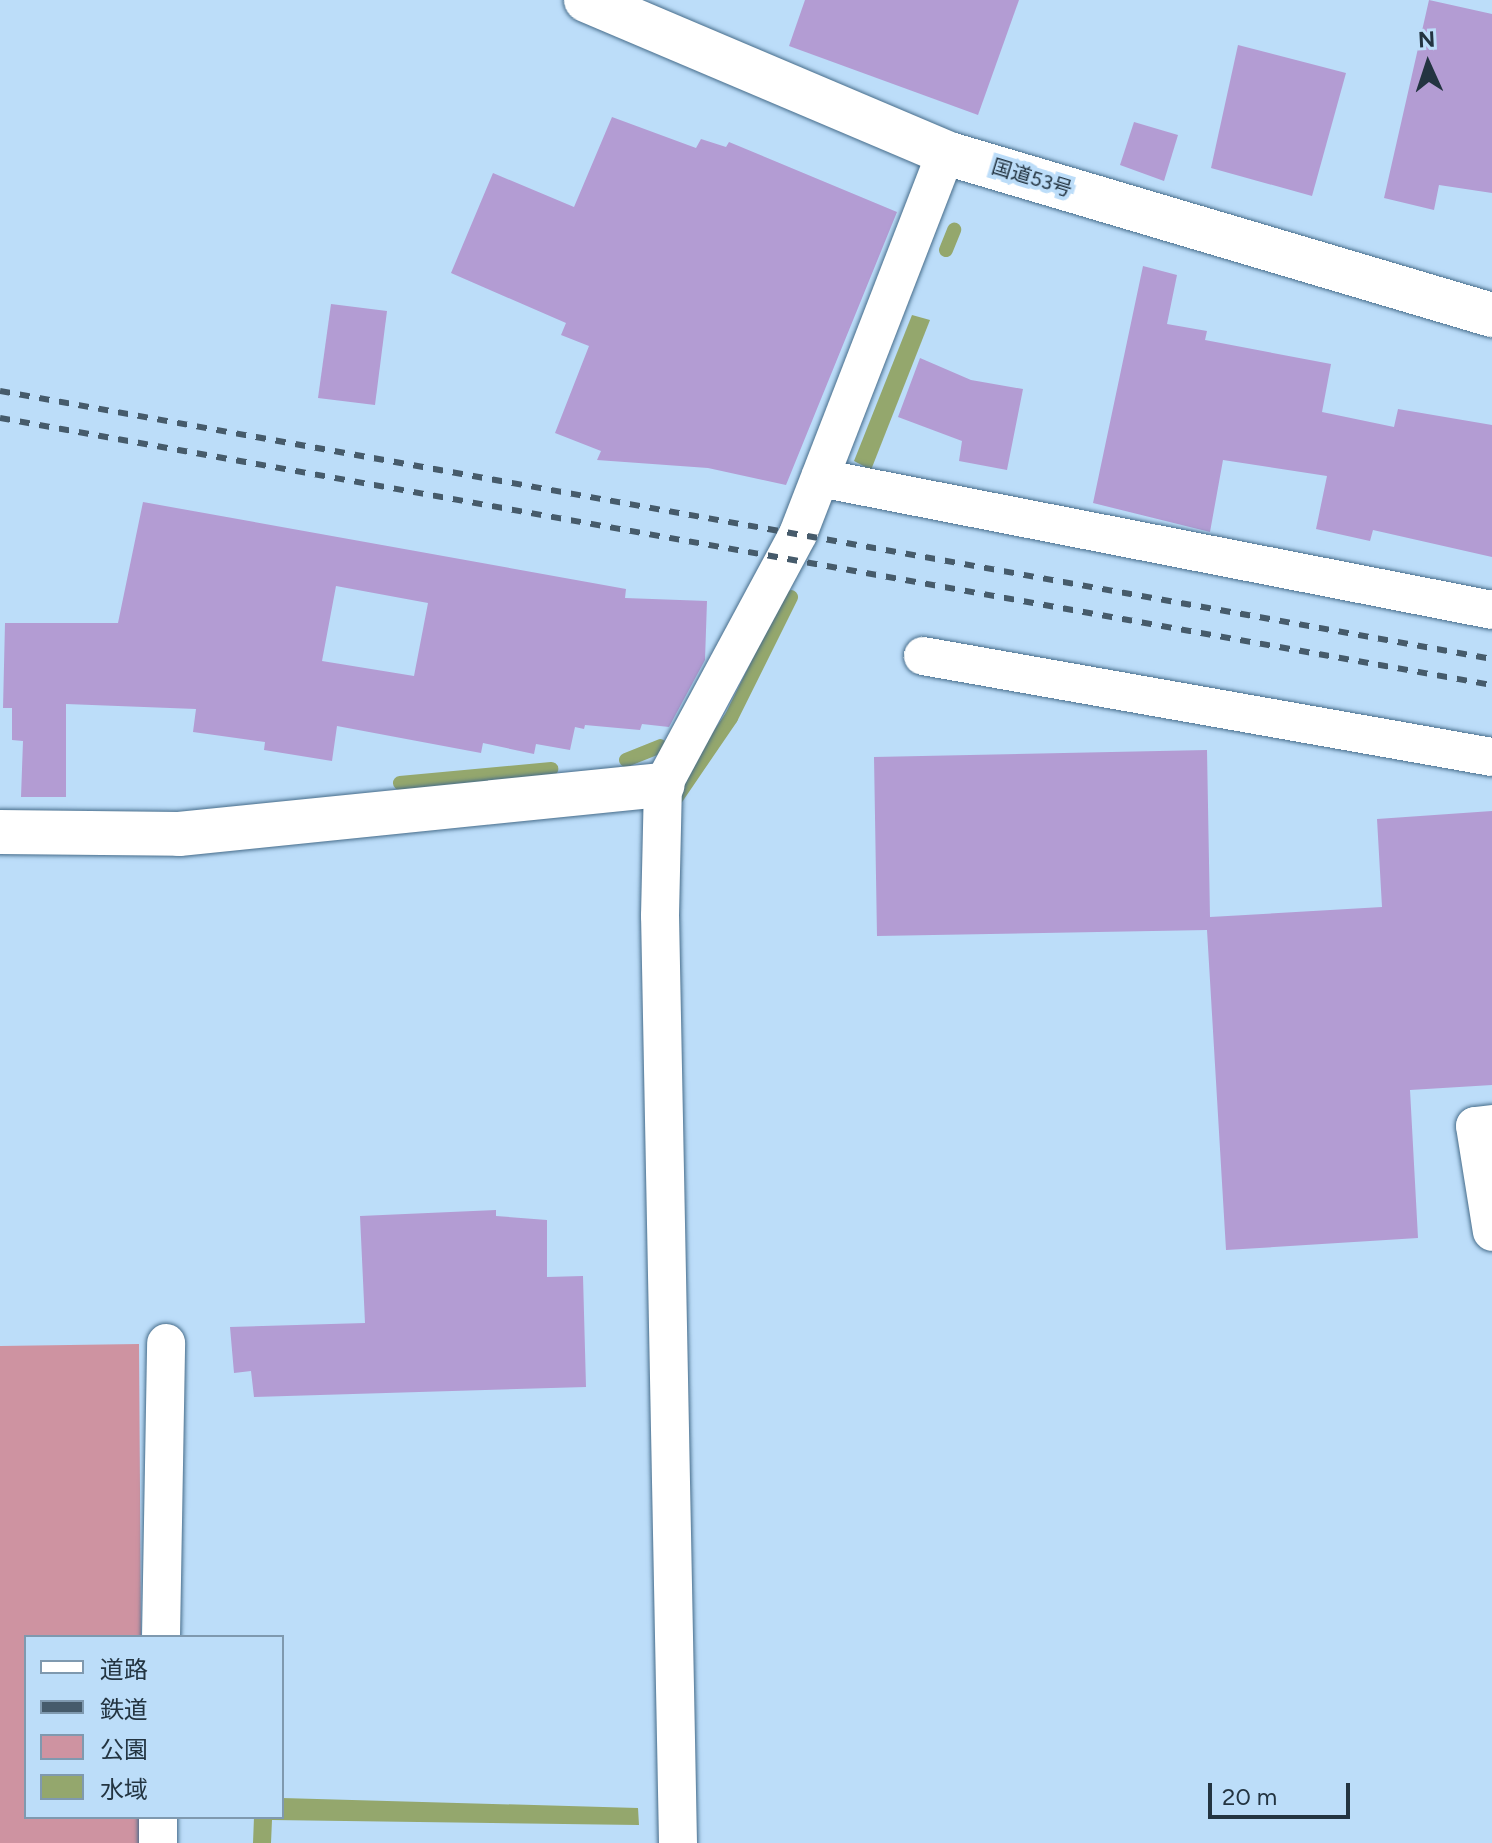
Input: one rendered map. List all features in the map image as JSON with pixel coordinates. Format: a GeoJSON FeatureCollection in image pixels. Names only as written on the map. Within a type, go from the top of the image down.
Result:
{"type":"FeatureCollection","features":[{"type":"Feature","properties":{"kind":"main road","name":"国道53号"},"geometry":{"type":"LineString","coordinates":[[586,0],[946,153],[1492,315]]}},
{"type":"Feature","properties":{"kind":"main road"},"geometry":{"type":"LineString","coordinates":[[0,832],[179,834],[663,785]]}},
{"type":"Feature","properties":{"kind":"street"},"geometry":{"type":"LineString","coordinates":[[678,1843],[660,916],[663,785],[786,557],[820,478],[946,153]]}},
{"type":"Feature","properties":{"kind":"street"},"geometry":{"type":"LineString","coordinates":[[820,478],[1492,610]]}},
{"type":"Feature","properties":{"kind":"street"},"geometry":{"type":"LineString","coordinates":[[923,656],[1492,757]]}},
{"type":"Feature","properties":{"kind":"street"},"geometry":{"type":"LineString","coordinates":[[1492,1124],[1475,1126],[1492,1232]]}},
{"type":"Feature","properties":{"kind":"street"},"geometry":{"type":"LineString","coordinates":[[161,1635],[166,1343]]}},
{"type":"Feature","properties":{"kind":"street"},"geometry":{"type":"LineString","coordinates":[[158,1819],[158,1843]]}},
{"type":"Feature","properties":{"kind":"green space"},"geometry":{"type":"Polygon","coordinates":[[[139,1344],[141,1635],[24,1635],[24,1819],[142,1819],[142,1843],[0,1843],[0,1346],[139,1344]]]}},
{"type":"Feature","properties":{"kind":"water"},"geometry":{"type":"Polygon","coordinates":[[[912,315],[930,320],[871,470],[854,461],[912,315]]]}},
{"type":"Feature","properties":{"kind":"water"},"geometry":{"type":"Polygon","coordinates":[[[284,1798],[638,1808],[639,1825],[272,1820],[271,1843],[253,1843],[254,1819],[284,1819],[284,1798]]]}},
{"type":"Feature","properties":{"kind":"building"},"geometry":{"type":"Polygon","coordinates":[[[805,0],[1019,0],[978,115],[789,46],[805,0]]]}},
{"type":"Feature","properties":{"kind":"building"},"geometry":{"type":"Polygon","coordinates":[[[1429,0],[1492,14],[1492,193],[1439,185],[1434,210],[1384,198],[1429,0]]]}},
{"type":"Feature","properties":{"kind":"building"},"geometry":{"type":"Polygon","coordinates":[[[1238,45],[1346,73],[1312,196],[1211,168],[1238,45]]]}},
{"type":"Feature","properties":{"kind":"building"},"geometry":{"type":"Polygon","coordinates":[[[612,117],[696,148],[701,139],[726,147],[729,142],[897,212],[786,485],[708,468],[597,460],[601,451],[555,433],[589,346],[561,335],[566,323],[451,273],[493,173],[574,207],[612,117]]]}},
{"type":"Feature","properties":{"kind":"building"},"geometry":{"type":"Polygon","coordinates":[[[1134,122],[1178,135],[1164,181],[1120,165],[1134,122]]]}},
{"type":"Feature","properties":{"kind":"building"},"geometry":{"type":"Polygon","coordinates":[[[1143,266],[1177,275],[1167,324],[1207,331],[1205,340],[1331,364],[1322,412],[1394,427],[1398,409],[1492,425],[1492,557],[1373,530],[1370,541],[1316,529],[1327,476],[1223,460],[1210,532],[1093,503],[1143,266]]]}},
{"type":"Feature","properties":{"kind":"building"},"geometry":{"type":"Polygon","coordinates":[[[331,304],[387,311],[375,405],[318,398],[331,304]]]}},
{"type":"Feature","properties":{"kind":"building"},"geometry":{"type":"Polygon","coordinates":[[[920,358],[971,380],[1023,389],[1007,470],[959,461],[962,441],[898,417],[920,358]]]}},
{"type":"Feature","properties":{"kind":"building"},"geometry":{"type":"Polygon","coordinates":[[[143,502],[626,589],[625,598],[707,601],[705,660],[669,727],[642,724],[640,730],[585,725],[584,729],[575,727],[570,750],[536,744],[534,754],[483,743],[481,753],[337,726],[332,761],[264,750],[265,742],[193,732],[196,709],[66,704],[66,797],[21,797],[23,741],[12,740],[12,708],[3,708],[5,623],[118,623],[143,502]],[[336,586],[322,661],[414,676],[428,603],[336,586]]]}},
{"type":"Feature","properties":{"kind":"building"},"geometry":{"type":"Polygon","coordinates":[[[1207,750],[1210,917],[1382,907],[1377,819],[1492,811],[1492,1085],[1410,1090],[1418,1238],[1226,1250],[1207,930],[877,936],[874,757],[1207,750]]]}},
{"type":"Feature","properties":{"kind":"building"},"geometry":{"type":"Polygon","coordinates":[[[496,1210],[496,1216],[547,1220],[547,1277],[583,1276],[586,1387],[254,1397],[251,1371],[234,1373],[230,1327],[365,1323],[360,1216],[496,1210]]]}},
{"type":"Feature","properties":{"kind":"waterway"},"geometry":{"type":"LineString","coordinates":[[946,250],[954,230]]}},
{"type":"Feature","properties":{"kind":"waterway"},"geometry":{"type":"LineString","coordinates":[[675,800],[731,718],[791,597]]}},
{"type":"Feature","properties":{"kind":"waterway"},"geometry":{"type":"LineString","coordinates":[[626,760],[660,746]]}},
{"type":"Feature","properties":{"kind":"waterway"},"geometry":{"type":"LineString","coordinates":[[400,783],[551,769]]}},
{"type":"Feature","properties":{"kind":"railway"},"geometry":{"type":"LineString","coordinates":[[0,391],[1492,659]]}},
{"type":"Feature","properties":{"kind":"railway"},"geometry":{"type":"LineString","coordinates":[[0,418],[1492,685]]}}]}
